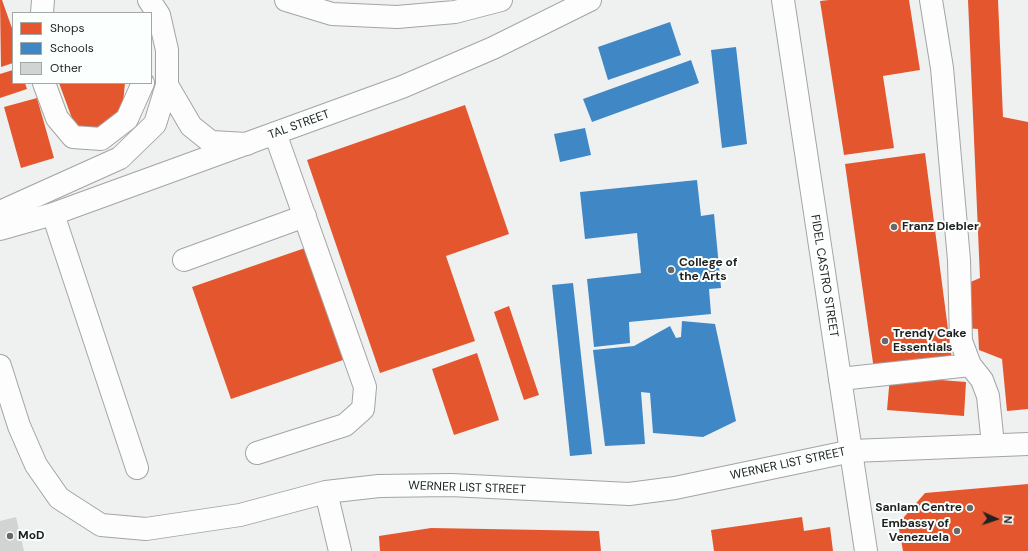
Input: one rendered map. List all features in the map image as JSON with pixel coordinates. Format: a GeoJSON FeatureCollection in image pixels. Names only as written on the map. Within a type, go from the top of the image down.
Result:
{"type":"FeatureCollection","features":[{"type":"Feature","properties":{"kind":"street"},"geometry":{"type":"LineString","coordinates":[[42,12],[43,0]]}},
{"type":"Feature","properties":{"kind":"street"},"geometry":{"type":"LineString","coordinates":[[0,212],[120,158],[155,124],[167,85],[167,50],[157,32],[159,15],[149,0]]}},
{"type":"Feature","properties":{"kind":"street"},"geometry":{"type":"LineString","coordinates":[[286,0],[332,14],[397,17],[455,12],[501,0]]}},
{"type":"Feature","properties":{"kind":"street","name":"TAL STREET"},"geometry":{"type":"LineString","coordinates":[[0,229],[53,214],[402,87],[493,48],[590,0]]}},
{"type":"Feature","properties":{"kind":"street","name":"FIDEL CASTRO STREET"},"geometry":{"type":"LineString","coordinates":[[783,0],[866,551]]}},
{"type":"Feature","properties":{"kind":"street"},"geometry":{"type":"LineString","coordinates":[[931,0],[942,68],[959,260],[961,341],[970,365],[982,380],[988,396],[993,445]]}},
{"type":"Feature","properties":{"kind":"street"},"geometry":{"type":"LineString","coordinates":[[44,84],[57,118],[73,137],[101,138],[126,119],[143,84]]}},
{"type":"Feature","properties":{"kind":"street"},"geometry":{"type":"LineString","coordinates":[[167,85],[190,126],[211,142],[246,144]]}},
{"type":"Feature","properties":{"kind":"street"},"geometry":{"type":"LineString","coordinates":[[257,454],[345,425],[363,409],[365,387],[275,133]]}},
{"type":"Feature","properties":{"kind":"street"},"geometry":{"type":"LineString","coordinates":[[53,214],[137,468]]}},
{"type":"Feature","properties":{"kind":"street"},"geometry":{"type":"LineString","coordinates":[[184,260],[305,216]]}},
{"type":"Feature","properties":{"kind":"street"},"geometry":{"type":"LineString","coordinates":[[840,379],[970,365]]}},
{"type":"Feature","properties":{"kind":"street","name":"WERNER LIST STREET"},"geometry":{"type":"LineString","coordinates":[[0,366],[19,426],[36,465],[59,498],[101,525],[146,530],[240,515],[326,492],[379,486],[450,485],[629,494],[675,488],[852,451],[1028,444]]}},
{"type":"Feature","properties":{"kind":"street"},"geometry":{"type":"LineString","coordinates":[[326,492],[340,551]]}},
{"type":"Feature","properties":{"kind":"building: Shops"},"geometry":{"type":"Polygon","coordinates":[[[0,0],[2,0],[12,28],[12,63],[1,67],[0,0]]]}},
{"type":"Feature","properties":{"kind":"building: Shops"},"geometry":{"type":"Polygon","coordinates":[[[909,0],[920,70],[883,76],[894,148],[844,155],[820,1],[909,0]]]}},
{"type":"Feature","properties":{"kind":"building: Shops"},"geometry":{"type":"Polygon","coordinates":[[[968,0],[998,0],[1003,117],[1028,122],[1028,409],[1007,411],[1002,359],[979,350],[978,329],[964,328],[968,283],[980,278],[968,0]]]}},
{"type":"Feature","properties":{"kind":"building: Shops"},"geometry":{"type":"Polygon","coordinates":[[[12,70],[12,84],[25,84],[27,89],[0,98],[0,74],[12,70]]]}},
{"type":"Feature","properties":{"kind":"building: Shops"},"geometry":{"type":"Polygon","coordinates":[[[59,84],[125,84],[122,113],[95,135],[77,132],[59,84]]]}},
{"type":"Feature","properties":{"kind":"building: Shops"},"geometry":{"type":"Polygon","coordinates":[[[37,98],[54,158],[21,168],[4,107],[37,98]]]}},
{"type":"Feature","properties":{"kind":"building: Shops"},"geometry":{"type":"Polygon","coordinates":[[[465,105],[509,234],[446,256],[475,341],[380,373],[307,160],[465,105]]]}},
{"type":"Feature","properties":{"kind":"building: Shops","name":"Franz Diebler"},"geometry":{"type":"Polygon","coordinates":[[[925,153],[952,360],[874,370],[845,164],[925,153]]]}},
{"type":"Feature","properties":{"kind":"building: Shops"},"geometry":{"type":"Polygon","coordinates":[[[305,248],[343,360],[231,399],[192,287],[305,248]]]}},
{"type":"Feature","properties":{"kind":"building: Shops"},"geometry":{"type":"Polygon","coordinates":[[[509,306],[539,395],[524,400],[494,312],[509,306]]]}},
{"type":"Feature","properties":{"kind":"building: Shops"},"geometry":{"type":"Polygon","coordinates":[[[477,353],[499,420],[454,435],[432,369],[477,353]]]}},
{"type":"Feature","properties":{"kind":"building: Shops"},"geometry":{"type":"Polygon","coordinates":[[[890,376],[966,382],[964,416],[887,410],[890,376]]]}},
{"type":"Feature","properties":{"kind":"building: Shops","name":"Sanlam Centre"},"geometry":{"type":"Polygon","coordinates":[[[1028,484],[1028,551],[903,551],[898,524],[925,493],[1028,484]]]}},
{"type":"Feature","properties":{"kind":"building: Shops"},"geometry":{"type":"Polygon","coordinates":[[[802,517],[804,531],[830,527],[833,551],[714,551],[711,530],[802,517]]]}},
{"type":"Feature","properties":{"kind":"building: Shops"},"geometry":{"type":"Polygon","coordinates":[[[431,528],[599,531],[601,551],[380,551],[379,536],[431,528]]]}},
{"type":"Feature","properties":{"kind":"building: Schools"},"geometry":{"type":"Polygon","coordinates":[[[670,22],[681,55],[608,80],[598,47],[670,22]]]}},
{"type":"Feature","properties":{"kind":"building: Schools"},"geometry":{"type":"Polygon","coordinates":[[[736,47],[747,144],[722,148],[711,50],[736,47]]]}},
{"type":"Feature","properties":{"kind":"building: Schools"},"geometry":{"type":"Polygon","coordinates":[[[691,60],[699,83],[592,122],[583,99],[691,60]]]}},
{"type":"Feature","properties":{"kind":"building: Schools"},"geometry":{"type":"Polygon","coordinates":[[[585,128],[591,155],[560,162],[554,134],[585,128]]]}},
{"type":"Feature","properties":{"kind":"building: Schools"},"geometry":{"type":"Polygon","coordinates":[[[697,180],[701,216],[714,214],[721,288],[709,289],[711,314],[629,322],[630,343],[594,347],[587,279],[641,273],[637,233],[585,239],[580,192],[697,180]]]}},
{"type":"Feature","properties":{"kind":"building: Schools"},"geometry":{"type":"Polygon","coordinates":[[[573,283],[592,454],[570,456],[552,285],[573,283]]]}},
{"type":"Feature","properties":{"kind":"building: Schools"},"geometry":{"type":"Polygon","coordinates":[[[682,321],[715,324],[736,421],[703,437],[653,433],[650,393],[641,392],[645,444],[605,446],[593,350],[634,346],[670,326],[676,338],[681,337],[682,321]]]}},
{"type":"Feature","properties":{"kind":"building: Other","name":"MoD"},"geometry":{"type":"Polygon","coordinates":[[[16,517],[24,551],[0,551],[0,521],[16,517]]]}},
{"type":"Feature","properties":{"kind":"place","name":"Franz Diebler"},"geometry":{"type":"Point","coordinates":[894,227]}},
{"type":"Feature","properties":{"kind":"place","name":"College of the Arts"},"geometry":{"type":"Point","coordinates":[671,270]}},
{"type":"Feature","properties":{"kind":"place","name":"Trendy Cake Essentials"},"geometry":{"type":"Point","coordinates":[885,341]}},
{"type":"Feature","properties":{"kind":"place","name":"Sanlam Centre"},"geometry":{"type":"Point","coordinates":[970,508]}},
{"type":"Feature","properties":{"kind":"place","name":"Embassy of Venezuela"},"geometry":{"type":"Point","coordinates":[957,531]}},
{"type":"Feature","properties":{"kind":"place","name":"MoD"},"geometry":{"type":"Point","coordinates":[10,536]}}]}
